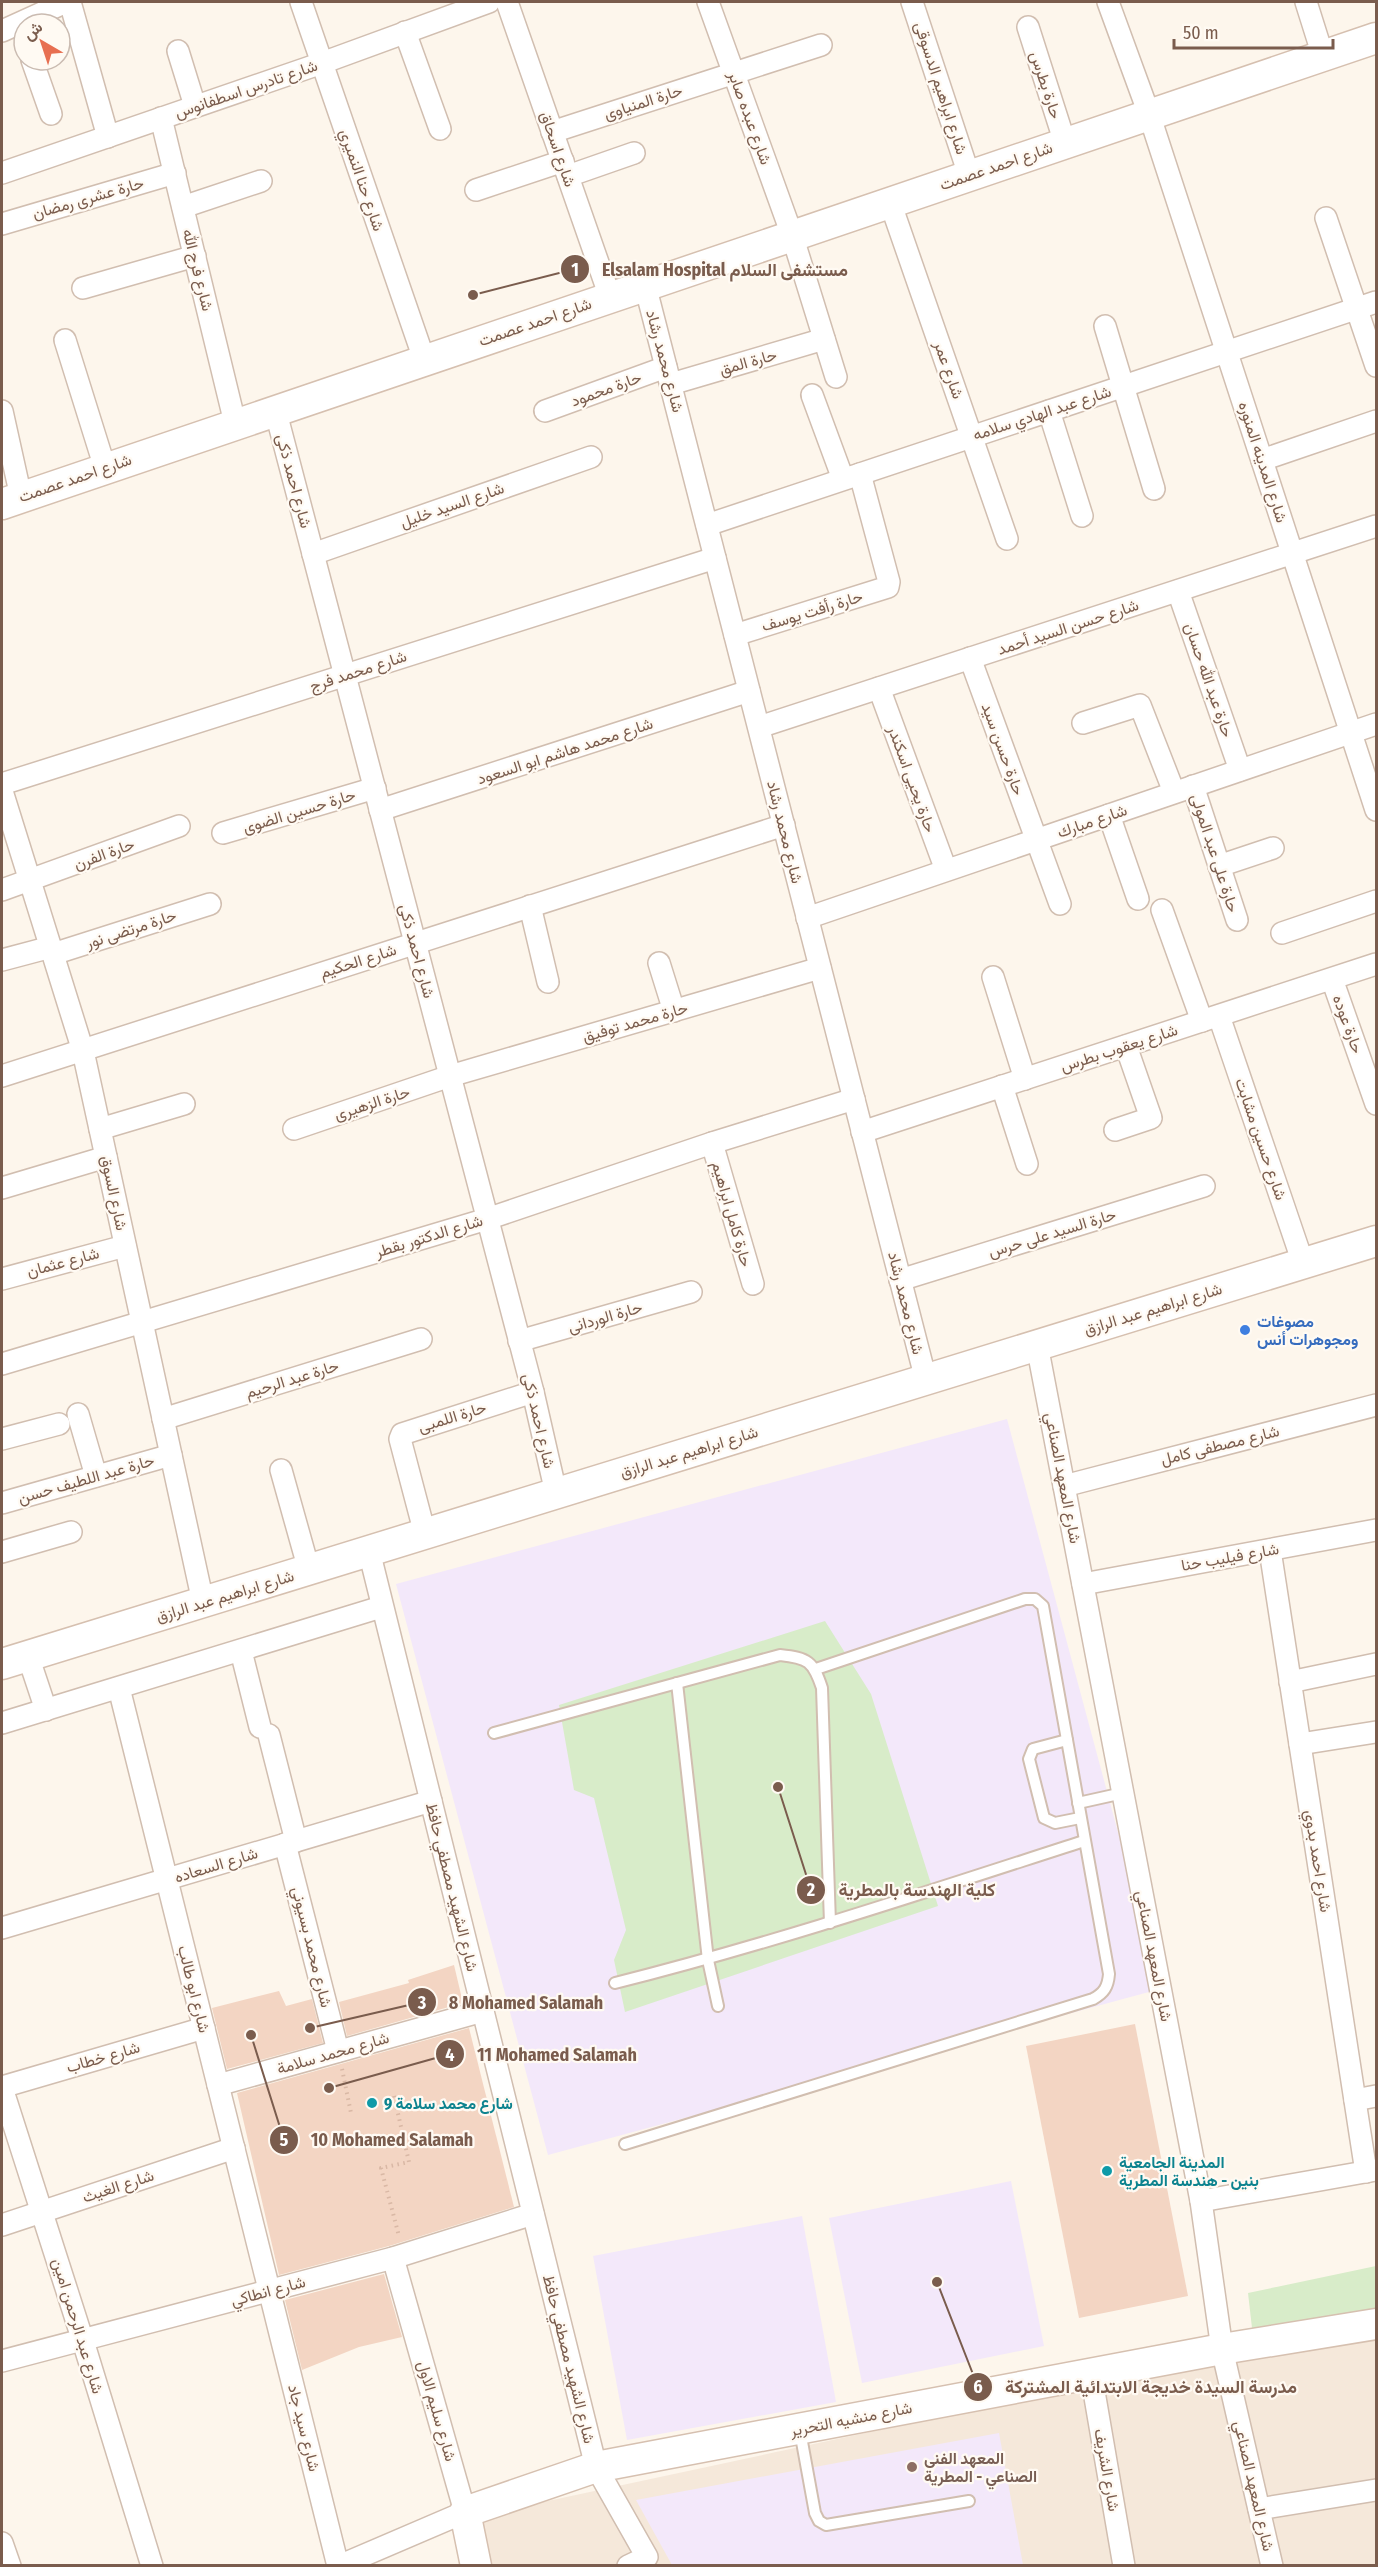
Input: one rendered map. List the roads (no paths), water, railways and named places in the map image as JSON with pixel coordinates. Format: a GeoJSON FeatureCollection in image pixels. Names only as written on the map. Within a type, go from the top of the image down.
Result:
{"type":"FeatureCollection","features":[{"type":"Feature","properties":{"kind":"main road","name":"شارع احمد عصمت"},"geometry":{"type":"LineString","coordinates":[[11,500],[1377,38]]}},
{"type":"Feature","properties":{"kind":"main road","name":"شارع ابراهيم عبد الرازق"},"geometry":{"type":"LineString","coordinates":[[15,1660],[1377,1241]]}},
{"type":"Feature","properties":{"kind":"main road","name":"شارع منشيه التحرير"},"geometry":{"type":"LineString","coordinates":[[465,2512],[596,2467],[1222,2349],[1377,2324]]}},
{"type":"Feature","properties":{"kind":"main road","name":"شارع سليم الاول"},"geometry":{"type":"LineString","coordinates":[[465,2512],[476,2565]]}},
{"type":"Feature","properties":{"kind":"street"},"geometry":{"type":"LineString","coordinates":[[51,12],[65,2],[108,136]]}},
{"type":"Feature","properties":{"kind":"street","name":"شارع حنا النميري"},"geometry":{"type":"LineString","coordinates":[[301,2],[424,359]]}},
{"type":"Feature","properties":{"kind":"street","name":"شارع تادرس اسطفانوس"},"geometry":{"type":"LineString","coordinates":[[2,173],[322,63],[489,2]]}},
{"type":"Feature","properties":{"kind":"street","name":"شارع اسحاق"},"geometry":{"type":"LineString","coordinates":[[507,2],[610,297]]}},
{"type":"Feature","properties":{"kind":"street","name":"شارع عبده صابر"},"geometry":{"type":"LineString","coordinates":[[708,2],[792,235],[836,377]]}},
{"type":"Feature","properties":{"kind":"street","name":"شارع ابراهيم الدسوقى"},"geometry":{"type":"LineString","coordinates":[[915,2],[969,175]]}},
{"type":"Feature","properties":{"kind":"street","name":"شارع المدينه المنوره"},"geometry":{"type":"LineString","coordinates":[[1107,2],[1149,114],[1377,810]]}},
{"type":"Feature","properties":{"kind":"street"},"geometry":{"type":"LineString","coordinates":[[1306,2],[1323,56]]}},
{"type":"Feature","properties":{"kind":"street","name":"حارة بطرس"},"geometry":{"type":"LineString","coordinates":[[1028,27],[1065,143]]}},
{"type":"Feature","properties":{"kind":"street"},"geometry":{"type":"LineString","coordinates":[[405,32],[440,129]]}},
{"type":"Feature","properties":{"kind":"street","name":"حارة المنياوى"},"geometry":{"type":"LineString","coordinates":[[552,132],[821,45]]}},
{"type":"Feature","properties":{"kind":"street"},"geometry":{"type":"LineString","coordinates":[[178,51],[195,106]]}},
{"type":"Feature","properties":{"kind":"street"},"geometry":{"type":"LineString","coordinates":[[36,72],[51,114]]}},
{"type":"Feature","properties":{"kind":"street","name":"شارع فرج الله"},"geometry":{"type":"LineString","coordinates":[[161,118],[235,423]]}},
{"type":"Feature","properties":{"kind":"street"},"geometry":{"type":"LineString","coordinates":[[476,190],[634,153]]}},
{"type":"Feature","properties":{"kind":"street","name":"حارة عشرى رمضان"},"geometry":{"type":"LineString","coordinates":[[2,224],[175,172]]}},
{"type":"Feature","properties":{"kind":"street"},"geometry":{"type":"LineString","coordinates":[[183,207],[261,181]]}},
{"type":"Feature","properties":{"kind":"street","name":"شارع عمر"},"geometry":{"type":"LineString","coordinates":[[890,202],[1007,538]]}},
{"type":"Feature","properties":{"kind":"street"},"geometry":{"type":"LineString","coordinates":[[1326,218],[1367,305],[1377,366]]}},
{"type":"Feature","properties":{"kind":"street"},"geometry":{"type":"LineString","coordinates":[[83,288],[195,256]]}},
{"type":"Feature","properties":{"kind":"street","name":"شارع محمد رشاد"},"geometry":{"type":"LineString","coordinates":[[645,285],[926,1380]]}},
{"type":"Feature","properties":{"kind":"street","name":"شارع عبد الهادي سلامه"},"geometry":{"type":"LineString","coordinates":[[707,525],[1367,305]]}},
{"type":"Feature","properties":{"kind":"street"},"geometry":{"type":"LineString","coordinates":[[1105,326],[1154,489]]}},
{"type":"Feature","properties":{"kind":"street","name":"حارة المق"},"geometry":{"type":"LineString","coordinates":[[669,376],[824,339]]}},
{"type":"Feature","properties":{"kind":"street"},"geometry":{"type":"LineString","coordinates":[[65,340],[105,468]]}},
{"type":"Feature","properties":{"kind":"street","name":"حارة محمود"},"geometry":{"type":"LineString","coordinates":[[545,411],[669,376]]}},
{"type":"Feature","properties":{"kind":"street"},"geometry":{"type":"LineString","coordinates":[[812,395],[852,477]]}},
{"type":"Feature","properties":{"kind":"street","name":"شارع احمد ذكى"},"geometry":{"type":"LineString","coordinates":[[275,409],[533,1392],[556,1493]]}},
{"type":"Feature","properties":{"kind":"street"},"geometry":{"type":"LineString","coordinates":[[2,411],[11,500]]}},
{"type":"Feature","properties":{"kind":"street"},"geometry":{"type":"LineString","coordinates":[[1049,411],[1082,516]]}},
{"type":"Feature","properties":{"kind":"street"},"geometry":{"type":"LineString","coordinates":[[1262,460],[1377,421]]}},
{"type":"Feature","properties":{"kind":"street","name":"شارع السيد خليل"},"geometry":{"type":"LineString","coordinates":[[313,554],[591,457]]}},
{"type":"Feature","properties":{"kind":"street","name":"حارة رأفت يوسف"},"geometry":{"type":"LineString","coordinates":[[735,635],[888,587],[889,582],[852,477]]}},
{"type":"Feature","properties":{"kind":"street","name":"شارع حسن السيد أحمد"},"geometry":{"type":"LineString","coordinates":[[759,727],[1377,526]]}},
{"type":"Feature","properties":{"kind":"street","name":"شارع محمد فرج"},"geometry":{"type":"LineString","coordinates":[[2,784],[715,558]]}},
{"type":"Feature","properties":{"kind":"street","name":"حارة عبد الله حسان"},"geometry":{"type":"LineString","coordinates":[[1178,591],[1240,770]]}},
{"type":"Feature","properties":{"kind":"street","name":"حارة حسن سيد"},"geometry":{"type":"LineString","coordinates":[[970,658],[1060,904]]}},
{"type":"Feature","properties":{"kind":"street","name":"حارة يحيى اسكندر"},"geometry":{"type":"LineString","coordinates":[[879,688],[946,870]]}},
{"type":"Feature","properties":{"kind":"street","name":"شارع محمد هاشم ابو السعود"},"geometry":{"type":"LineString","coordinates":[[380,810],[749,691]]}},
{"type":"Feature","properties":{"kind":"street","name":"حارة على عبد المولى"},"geometry":{"type":"LineString","coordinates":[[1083,723],[1140,705],[1184,789],[1219,866],[1237,920]]}},
{"type":"Feature","properties":{"kind":"street","name":"شارع مبارك"},"geometry":{"type":"LineString","coordinates":[[807,918],[1377,723]]}},
{"type":"Feature","properties":{"kind":"street","name":"حارة حسين الضوى"},"geometry":{"type":"LineString","coordinates":[[223,833],[375,788]]}},
{"type":"Feature","properties":{"kind":"street","name":"شارع السوق"},"geometry":{"type":"LineString","coordinates":[[2,791],[83,1051],[203,1602]]}},
{"type":"Feature","properties":{"kind":"street"},"geometry":{"type":"LineString","coordinates":[[1109,815],[1138,899]]}},
{"type":"Feature","properties":{"kind":"street","name":"شارع الحكيم"},"geometry":{"type":"LineString","coordinates":[[2,1076],[784,825]]}},
{"type":"Feature","properties":{"kind":"street","name":"حارة الفرن"},"geometry":{"type":"LineString","coordinates":[[2,890],[179,826]]}},
{"type":"Feature","properties":{"kind":"street"},"geometry":{"type":"LineString","coordinates":[[1219,866],[1273,848]]}},
{"type":"Feature","properties":{"kind":"street"},"geometry":{"type":"LineString","coordinates":[[1282,933],[1377,901]]}},
{"type":"Feature","properties":{"kind":"street","name":"حارة مرتضى نور"},"geometry":{"type":"LineString","coordinates":[[2,960],[52,950],[210,904]]}},
{"type":"Feature","properties":{"kind":"street"},"geometry":{"type":"LineString","coordinates":[[530,906],[548,982]]}},
{"type":"Feature","properties":{"kind":"street","name":"شارع حسين مشابت"},"geometry":{"type":"LineString","coordinates":[[1162,910],[1211,1019],[1303,1263]]}},
{"type":"Feature","properties":{"kind":"street"},"geometry":{"type":"LineString","coordinates":[[659,963],[674,1011]]}},
{"type":"Feature","properties":{"kind":"street","name":"شارع يعقوب بطرس"},"geometry":{"type":"LineString","coordinates":[[862,1132],[1377,964]]}},
{"type":"Feature","properties":{"kind":"street","name":"حارة محمد توفيق"},"geometry":{"type":"LineString","coordinates":[[450,1076],[820,968]]}},
{"type":"Feature","properties":{"kind":"street"},"geometry":{"type":"LineString","coordinates":[[993,977],[1025,1079]]}},
{"type":"Feature","properties":{"kind":"street","name":"حارة عوده"},"geometry":{"type":"LineString","coordinates":[[1332,979],[1377,1104]]}},
{"type":"Feature","properties":{"kind":"street"},"geometry":{"type":"LineString","coordinates":[[1115,1130],[1150,1118],[1126,1046]]}},
{"type":"Feature","properties":{"kind":"street","name":"حارة الزهيرى"},"geometry":{"type":"LineString","coordinates":[[294,1129],[450,1076]]}},
{"type":"Feature","properties":{"kind":"street"},"geometry":{"type":"LineString","coordinates":[[1002,1086],[1027,1164]]}},
{"type":"Feature","properties":{"kind":"street","name":"شارع الدكتور بقطر"},"geometry":{"type":"LineString","coordinates":[[2,1365],[486,1219],[712,1143],[854,1099]]}},
{"type":"Feature","properties":{"kind":"street"},"geometry":{"type":"LineString","coordinates":[[100,1129],[184,1104]]}},
{"type":"Feature","properties":{"kind":"street","name":"حارة كامل ابراهيم"},"geometry":{"type":"LineString","coordinates":[[712,1143],[753,1284]]}},
{"type":"Feature","properties":{"kind":"street"},"geometry":{"type":"LineString","coordinates":[[2,1188],[106,1157]]}},
{"type":"Feature","properties":{"kind":"street","name":"حارة السيد على حرس"},"geometry":{"type":"LineString","coordinates":[[900,1280],[1204,1186]]}},
{"type":"Feature","properties":{"kind":"street","name":"شارع عثمان"},"geometry":{"type":"LineString","coordinates":[[2,1279],[125,1246]]}},
{"type":"Feature","properties":{"kind":"street","name":"حارة الوردانى"},"geometry":{"type":"LineString","coordinates":[[519,1341],[691,1292]]}},
{"type":"Feature","properties":{"kind":"street","name":"حارة عبد الرحيم"},"geometry":{"type":"LineString","coordinates":[[163,1419],[421,1339]]}},
{"type":"Feature","properties":{"kind":"street","name":"شارع المعهد الصناعي"},"geometry":{"type":"LineString","coordinates":[[1037,1345],[1201,2201],[1222,2349],[1272,2565]]}},
{"type":"Feature","properties":{"kind":"street","name":"حارة اللمبى"},"geometry":{"type":"LineString","coordinates":[[425,1534],[400,1439],[402,1434],[533,1392]]}},
{"type":"Feature","properties":{"kind":"street","name":"شارع مصطفى كامل"},"geometry":{"type":"LineString","coordinates":[[1064,1486],[1377,1405]]}},
{"type":"Feature","properties":{"kind":"street"},"geometry":{"type":"LineString","coordinates":[[2,1439],[68,1419],[96,1476]]}},
{"type":"Feature","properties":{"kind":"street","name":"حارة عبد اللطيف حسن"},"geometry":{"type":"LineString","coordinates":[[2,1503],[171,1455]]}},
{"type":"Feature","properties":{"kind":"street"},"geometry":{"type":"LineString","coordinates":[[281,1470],[309,1570]]}},
{"type":"Feature","properties":{"kind":"street","name":"شارع فيليب حنا"},"geometry":{"type":"LineString","coordinates":[[1083,1584],[1377,1530]]}},
{"type":"Feature","properties":{"kind":"street"},"geometry":{"type":"LineString","coordinates":[[2,1552],[71,1532]]}},
{"type":"Feature","properties":{"kind":"street","name":"شارع احمد بدوي"},"geometry":{"type":"LineString","coordinates":[[1270,1550],[1355,2100],[1371,2171]]}},
{"type":"Feature","properties":{"kind":"street","name":"شارع الشهيد مصطفي حافظ"},"geometry":{"type":"LineString","coordinates":[[369,1551],[381,1607],[596,2467],[638,2561]]}},
{"type":"Feature","properties":{"kind":"street"},"geometry":{"type":"LineString","coordinates":[[2,1723],[381,1607]]}},
{"type":"Feature","properties":{"kind":"street","name":"شارع محمد بسيوني"},"geometry":{"type":"LineString","coordinates":[[241,1651],[264,1731],[338,2051]]}},
{"type":"Feature","properties":{"kind":"street"},"geometry":{"type":"LineString","coordinates":[[15,1660],[46,1710]]}},
{"type":"Feature","properties":{"kind":"street"},"geometry":{"type":"LineString","coordinates":[[1290,1682],[1377,1664]]}},
{"type":"Feature","properties":{"kind":"street","name":"شارع ابو طالب"},"geometry":{"type":"LineString","coordinates":[[119,1688],[270,2290]]}},
{"type":"Feature","properties":{"kind":"street"},"geometry":{"type":"LineString","coordinates":[[1300,1744],[1377,1732]]}},
{"type":"Feature","properties":{"kind":"street","name":"شارع السعاده"},"geometry":{"type":"LineString","coordinates":[[2,1928],[431,1801]]}},
{"type":"Feature","properties":{"kind":"street","name":"شارع محمد سلامة"},"geometry":{"type":"LineString","coordinates":[[218,2085],[483,2011]]}},
{"type":"Feature","properties":{"kind":"street","name":"شارع خطاب"},"geometry":{"type":"LineString","coordinates":[[2,2087],[204,2028]]}},
{"type":"Feature","properties":{"kind":"street","name":"شارع عبد الرحمن امين"},"geometry":{"type":"LineString","coordinates":[[2,2087],[152,2565]]}},
{"type":"Feature","properties":{"kind":"street"},"geometry":{"type":"LineString","coordinates":[[1355,2100],[1377,2096]]}},
{"type":"Feature","properties":{"kind":"street","name":"شارع الغيث"},"geometry":{"type":"LineString","coordinates":[[2,2225],[234,2148]]}},
{"type":"Feature","properties":{"kind":"street"},"geometry":{"type":"LineString","coordinates":[[1201,2201],[1371,2171]]}},
{"type":"Feature","properties":{"kind":"street","name":"شارع انطاكي"},"geometry":{"type":"LineString","coordinates":[[2,2361],[398,2256],[533,2214]]}},
{"type":"Feature","properties":{"kind":"street","name":"شارع سليم الاول"},"geometry":{"type":"LineString","coordinates":[[398,2256],[465,2512]]}},
{"type":"Feature","properties":{"kind":"street","name":"شارع سيد جاد"},"geometry":{"type":"LineString","coordinates":[[270,2290],[339,2565]]}},
{"type":"Feature","properties":{"kind":"street","name":"شارع الشريف"},"geometry":{"type":"LineString","coordinates":[[1091,2374],[1124,2565]]}},
{"type":"Feature","properties":{"kind":"street"},"geometry":{"type":"LineString","coordinates":[[1259,2509],[1377,2490]]}},
{"type":"Feature","properties":{"kind":"street","name":"شارع منشيه التحرير"},"geometry":{"type":"LineString","coordinates":[[339,2565],[465,2512]]}},
{"type":"Feature","properties":{"kind":"street"},"geometry":{"type":"LineString","coordinates":[[2,2543],[10,2565]]}},
{"type":"Feature","properties":{"kind":"lane"},"geometry":{"type":"LineString","coordinates":[[625,2144],[1093,1999],[1102,1994],[1108,1985],[1109,1974],[1043,1606],[1035,1599],[1025,1599],[816,1669]]}},
{"type":"Feature","properties":{"kind":"lane"},"geometry":{"type":"LineString","coordinates":[[494,1733],[780,1655],[800,1657],[816,1669],[822,1688],[830,1923]]}},
{"type":"Feature","properties":{"kind":"lane"},"geometry":{"type":"LineString","coordinates":[[677,1683],[708,1960],[718,2006]]}},
{"type":"Feature","properties":{"kind":"lane"},"geometry":{"type":"LineString","coordinates":[[1067,1740],[1033,1749],[1029,1759],[1044,1818],[1055,1823],[1080,1818]]}},
{"type":"Feature","properties":{"kind":"lane"},"geometry":{"type":"LineString","coordinates":[[1078,1803],[1123,1793]]}},
{"type":"Feature","properties":{"kind":"lane"},"geometry":{"type":"LineString","coordinates":[[615,1983],[708,1960],[1084,1841]]}},
{"type":"Feature","properties":{"kind":"lane"},"geometry":{"type":"LineString","coordinates":[[800,2429],[816,2513],[819,2521],[826,2525],[969,2501]]}},
{"type":"Feature","properties":{"kind":"place","name":"Elsalam Hospital مستشفى السلام"},"geometry":{"type":"Point","coordinates":[473,295]}},
{"type":"Feature","properties":{"kind":"place","name":"مصوغات ومجوهرات أنس"},"geometry":{"type":"Point","coordinates":[1245,1330]}},
{"type":"Feature","properties":{"kind":"place","name":"كلية الهندسة بالمطرية"},"geometry":{"type":"Point","coordinates":[778,1787]}},
{"type":"Feature","properties":{"kind":"place","name":"8 Mohamed Salamah"},"geometry":{"type":"Point","coordinates":[310,2028]}},
{"type":"Feature","properties":{"kind":"place","name":"10 Mohamed Salamah"},"geometry":{"type":"Point","coordinates":[251,2035]}},
{"type":"Feature","properties":{"kind":"place","name":"11 Mohamed Salamah"},"geometry":{"type":"Point","coordinates":[329,2088]}},
{"type":"Feature","properties":{"kind":"place","name":"9 شارع محمد سلامة"},"geometry":{"type":"Point","coordinates":[372,2103]}},
{"type":"Feature","properties":{"kind":"place","name":"المدينة الجامعية بنين - هندسة المطرية"},"geometry":{"type":"Point","coordinates":[1107,2171]}},
{"type":"Feature","properties":{"kind":"place","name":"مدرسة السيدة خديجة الابتدائية المشتركة"},"geometry":{"type":"Point","coordinates":[937,2282]}},
{"type":"Feature","properties":{"kind":"place","name":"المعهد الفني الصناعي - المطرية"},"geometry":{"type":"Point","coordinates":[912,2467]}}]}
